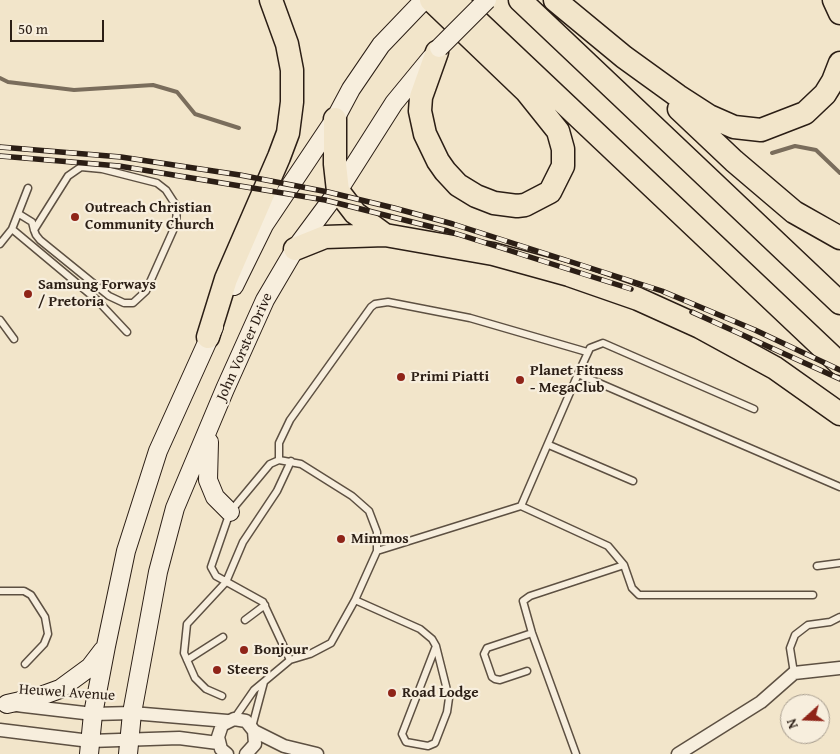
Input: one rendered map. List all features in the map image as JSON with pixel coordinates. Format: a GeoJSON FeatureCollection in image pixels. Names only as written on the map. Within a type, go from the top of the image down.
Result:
{"type":"FeatureCollection","features":[{"type":"Feature","properties":{"kind":"highway"},"geometry":{"type":"LineString","coordinates":[[208,337],[226,279],[288,133],[292,102],[292,70],[287,44],[271,0]]}},
{"type":"Feature","properties":{"kind":"highway"},"geometry":{"type":"LineString","coordinates":[[431,0],[526,91],[558,131],[563,149],[563,166],[550,192],[525,205],[517,206],[494,203],[476,196],[458,185],[446,171],[432,149],[420,111],[420,97],[438,50]]}},
{"type":"Feature","properties":{"kind":"highway"},"geometry":{"type":"LineString","coordinates":[[455,0],[840,364]]}},
{"type":"Feature","properties":{"kind":"highway"},"geometry":{"type":"LineString","coordinates":[[520,0],[840,303]]}},
{"type":"Feature","properties":{"kind":"highway"},"geometry":{"type":"LineString","coordinates":[[555,0],[624,57],[734,161],[794,212],[840,238]]}},
{"type":"Feature","properties":{"kind":"highway"},"geometry":{"type":"LineString","coordinates":[[834,0],[840,13]]}},
{"type":"Feature","properties":{"kind":"highway"},"geometry":{"type":"LineString","coordinates":[[624,57],[709,116],[734,127],[761,130],[792,120],[814,106],[833,82],[840,63]]}},
{"type":"Feature","properties":{"kind":"highway"},"geometry":{"type":"LineString","coordinates":[[335,119],[335,164],[338,191],[355,213],[385,235]]}},
{"type":"Feature","properties":{"kind":"highway"},"geometry":{"type":"LineString","coordinates":[[295,249],[325,237],[385,235],[492,254],[569,274],[631,296],[728,342],[775,368],[840,414]]}},
{"type":"Feature","properties":{"kind":"main road"},"geometry":{"type":"LineString","coordinates":[[90,747],[93,714],[126,551],[158,451],[208,337],[264,225],[335,119],[351,89],[381,46],[424,0]]}},
{"type":"Feature","properties":{"kind":"main road","name":"John Vorster Drive"},"geometry":{"type":"LineString","coordinates":[[129,747],[132,713],[158,572],[176,508],[265,300],[295,249],[338,191],[394,103],[438,50],[488,0]]}},
{"type":"Feature","properties":{"kind":"main road"},"geometry":{"type":"LineString","coordinates":[[210,426],[208,480],[215,497],[230,512]]}},
{"type":"Feature","properties":{"kind":"main road"},"geometry":{"type":"LineString","coordinates":[[3,704],[38,698],[60,689],[90,668],[106,646]]}},
{"type":"Feature","properties":{"kind":"street"},"geometry":{"type":"LineString","coordinates":[[678,754],[761,702],[794,673],[840,668]]}},
{"type":"Feature","properties":{"kind":"street","name":"Heuwel Avenue"},"geometry":{"type":"LineString","coordinates":[[3,704],[93,714],[132,713],[246,721],[253,729],[284,746]]}},
{"type":"Feature","properties":{"kind":"street"},"geometry":{"type":"LineString","coordinates":[[218,743],[219,731],[230,720]]}},
{"type":"Feature","properties":{"kind":"street"},"geometry":{"type":"LineString","coordinates":[[249,752],[256,738],[253,729]]}},
{"type":"Feature","properties":{"kind":"street"},"geometry":{"type":"LineString","coordinates":[[0,730],[90,747],[129,747],[190,738],[218,743],[227,754]]}},
{"type":"Feature","properties":{"kind":"street"},"geometry":{"type":"LineString","coordinates":[[249,752],[284,746],[317,754]]}},
{"type":"Feature","properties":{"kind":"lane"},"geometry":{"type":"LineString","coordinates":[[19,214],[30,219],[34,230],[40,240],[109,296],[124,303],[133,303],[146,291],[176,224],[177,207],[166,190],[157,183],[102,169],[81,167],[68,176],[34,230]]}},
{"type":"Feature","properties":{"kind":"lane"},"geometry":{"type":"LineString","coordinates":[[0,244],[12,228],[19,214],[28,188]]}},
{"type":"Feature","properties":{"kind":"lane"},"geometry":{"type":"LineString","coordinates":[[12,228],[96,300],[127,332]]}},
{"type":"Feature","properties":{"kind":"lane"},"geometry":{"type":"LineString","coordinates":[[279,460],[279,443],[290,420],[370,307],[375,304],[388,302],[461,316],[587,352]]}},
{"type":"Feature","properties":{"kind":"lane"},"geometry":{"type":"LineString","coordinates":[[0,320],[14,339]]}},
{"type":"Feature","properties":{"kind":"lane"},"geometry":{"type":"LineString","coordinates":[[520,506],[549,445],[587,352],[592,346],[603,343],[754,408]]}},
{"type":"Feature","properties":{"kind":"lane"},"geometry":{"type":"LineString","coordinates":[[578,374],[840,487]]}},
{"type":"Feature","properties":{"kind":"lane"},"geometry":{"type":"LineString","coordinates":[[549,445],[634,481]]}},
{"type":"Feature","properties":{"kind":"lane"},"geometry":{"type":"LineString","coordinates":[[230,720],[248,696],[290,660],[310,654],[331,643],[355,600],[377,551],[377,532],[369,511],[344,491],[301,464],[279,460],[263,470],[230,512],[211,563],[216,576],[257,597],[266,605],[290,660]]}},
{"type":"Feature","properties":{"kind":"lane"},"geometry":{"type":"LineString","coordinates":[[222,696],[206,689],[195,678],[187,660],[184,643],[187,624],[226,582],[243,542],[277,491],[292,461]]}},
{"type":"Feature","properties":{"kind":"lane"},"geometry":{"type":"LineString","coordinates":[[377,551],[520,506],[608,546],[624,565],[635,592],[647,596],[813,595]]}},
{"type":"Feature","properties":{"kind":"lane"},"geometry":{"type":"LineString","coordinates":[[817,566],[840,563]]}},
{"type":"Feature","properties":{"kind":"lane"},"geometry":{"type":"LineString","coordinates":[[576,754],[523,607],[525,599],[624,565]]}},
{"type":"Feature","properties":{"kind":"lane"},"geometry":{"type":"LineString","coordinates":[[0,591],[24,591],[31,595],[45,617],[48,634],[44,644],[25,664]]}},
{"type":"Feature","properties":{"kind":"lane"},"geometry":{"type":"LineString","coordinates":[[355,600],[409,622],[426,633],[436,646],[449,705],[435,743],[428,746],[406,742],[402,736],[436,646]]}},
{"type":"Feature","properties":{"kind":"lane"},"geometry":{"type":"LineString","coordinates":[[245,620],[266,605]]}},
{"type":"Feature","properties":{"kind":"lane"},"geometry":{"type":"LineString","coordinates":[[794,673],[790,648],[795,635],[808,625],[830,622],[840,617]]}},
{"type":"Feature","properties":{"kind":"lane"},"geometry":{"type":"LineString","coordinates":[[527,671],[500,680],[495,679],[492,677],[484,654],[487,648],[532,633]]}},
{"type":"Feature","properties":{"kind":"lane"},"geometry":{"type":"LineString","coordinates":[[187,660],[223,636]]}},
{"type":"Feature","properties":{"kind":"lane"},"geometry":{"type":"LineString","coordinates":[[253,729],[264,682]]}},
{"type":"Feature","properties":{"kind":"waterway"},"geometry":{"type":"LineString","coordinates":[[0,78],[8,82],[74,90],[153,85],[177,92],[195,114],[239,128]]}},
{"type":"Feature","properties":{"kind":"waterway"},"geometry":{"type":"LineString","coordinates":[[772,153],[795,146],[816,150],[840,173]]}},
{"type":"Feature","properties":{"kind":"railway"},"geometry":{"type":"LineString","coordinates":[[0,147],[121,157],[240,175],[328,192],[394,208],[453,224],[662,291],[755,330],[840,370]]}},
{"type":"Feature","properties":{"kind":"railway"},"geometry":{"type":"LineString","coordinates":[[0,156],[119,166],[325,200],[448,231],[631,289]]}},
{"type":"Feature","properties":{"kind":"railway"},"geometry":{"type":"LineString","coordinates":[[692,312],[840,379]]}},
{"type":"Feature","properties":{"kind":"place","name":"Outreach Christian Community Church"},"geometry":{"type":"Point","coordinates":[75,217]}},
{"type":"Feature","properties":{"kind":"place","name":"Samsung Forways / Pretoria"},"geometry":{"type":"Point","coordinates":[28,294]}},
{"type":"Feature","properties":{"kind":"place","name":"Primi Piatti"},"geometry":{"type":"Point","coordinates":[401,377]}},
{"type":"Feature","properties":{"kind":"place","name":"Planet Fitness - MegaClub"},"geometry":{"type":"Point","coordinates":[520,380]}},
{"type":"Feature","properties":{"kind":"place","name":"Mimmos"},"geometry":{"type":"Point","coordinates":[341,539]}},
{"type":"Feature","properties":{"kind":"place","name":"Bonjour"},"geometry":{"type":"Point","coordinates":[244,650]}},
{"type":"Feature","properties":{"kind":"place","name":"Steers"},"geometry":{"type":"Point","coordinates":[217,670]}},
{"type":"Feature","properties":{"kind":"place","name":"Road Lodge"},"geometry":{"type":"Point","coordinates":[392,693]}}]}
